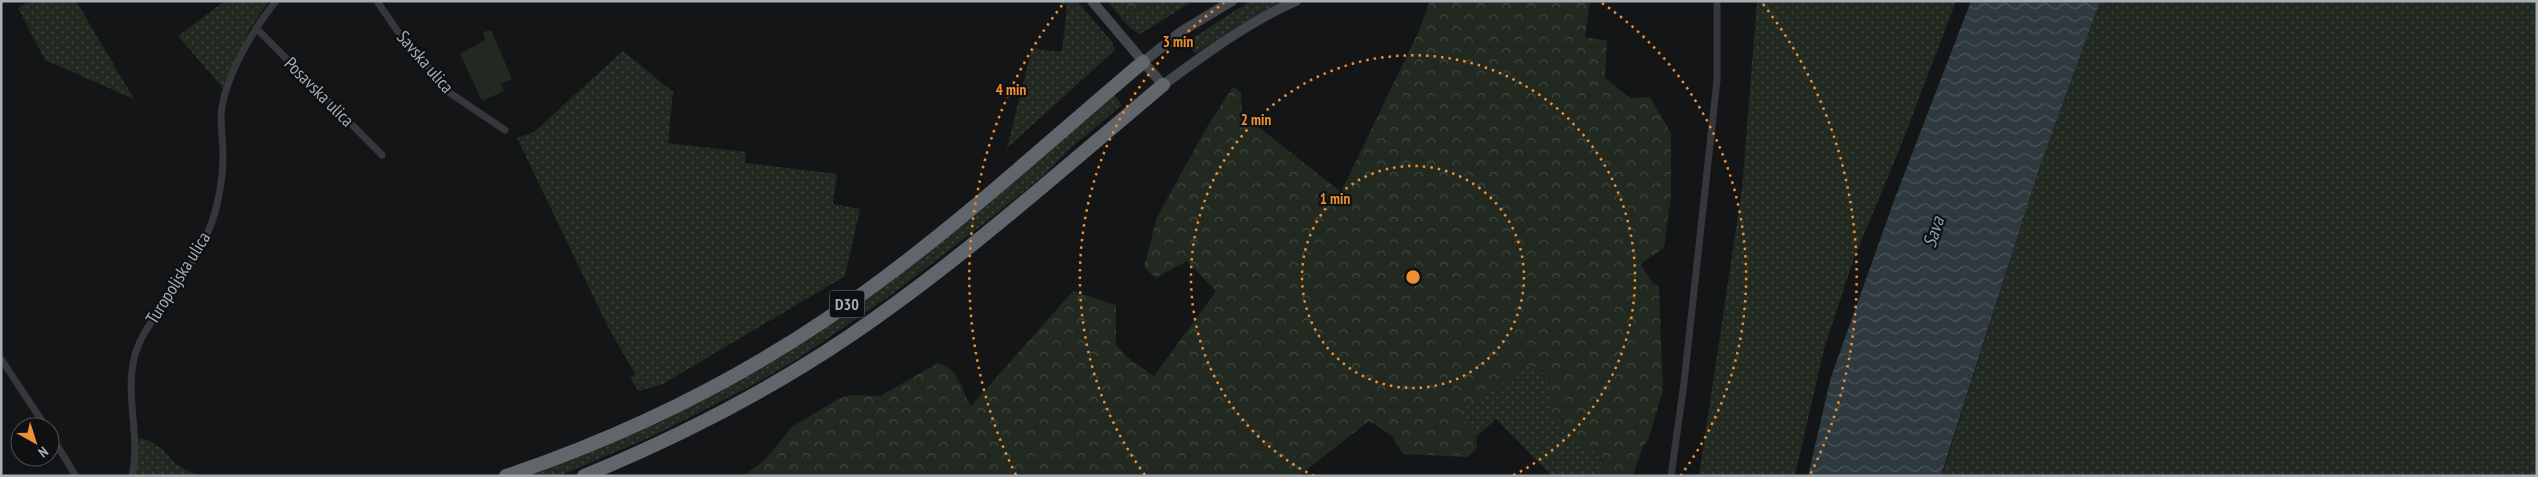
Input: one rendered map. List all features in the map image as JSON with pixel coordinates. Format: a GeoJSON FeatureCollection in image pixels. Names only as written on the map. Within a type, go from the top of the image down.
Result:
{"type":"FeatureCollection","features":[{"type":"Feature","properties":{"kind":"highway","name":"D30"},"geometry":{"type":"LineString","coordinates":[[506,476],[573,453],[650,419],[728,379],[805,332],[879,282],[946,230],[1143,62]]}},
{"type":"Feature","properties":{"kind":"highway","name":"D30"},"geometry":{"type":"LineString","coordinates":[[584,476],[668,440],[741,402],[847,338],[916,288],[1163,85]]}},
{"type":"Feature","properties":{"kind":"main road"},"geometry":{"type":"LineString","coordinates":[[1092,1],[1163,85],[1222,43],[1296,1]]}},
{"type":"Feature","properties":{"kind":"main road"},"geometry":{"type":"LineString","coordinates":[[1143,62],[1182,31],[1232,1]]}},
{"type":"Feature","properties":{"kind":"street","name":"Turopoljska ulica"},"geometry":{"type":"LineString","coordinates":[[132,476],[135,449],[130,380],[136,349],[151,322],[187,271],[209,231],[220,189],[223,101],[256,28],[276,1]]}},
{"type":"Feature","properties":{"kind":"street","name":"Savska ulica"},"geometry":{"type":"LineString","coordinates":[[378,1],[396,29],[450,94],[505,130]]}},
{"type":"Feature","properties":{"kind":"street"},"geometry":{"type":"LineString","coordinates":[[1670,476],[1684,383],[1717,80],[1717,1]]}},
{"type":"Feature","properties":{"kind":"street","name":"Posavska ulica"},"geometry":{"type":"LineString","coordinates":[[256,28],[382,156]]}},
{"type":"Feature","properties":{"kind":"street"},"geometry":{"type":"LineString","coordinates":[[1,359],[39,417]]}},
{"type":"Feature","properties":{"kind":"street"},"geometry":{"type":"LineString","coordinates":[[60,450],[76,476]]}},
{"type":"Feature","properties":{"kind":"green space"},"geometry":{"type":"Polygon","coordinates":[[[29,1],[76,1],[134,99],[45,60],[18,8],[29,1]]]}},
{"type":"Feature","properties":{"kind":"green space"},"geometry":{"type":"Polygon","coordinates":[[[225,1],[269,1],[250,29],[223,88],[178,36],[225,1]]]}},
{"type":"Feature","properties":{"kind":"green space"},"geometry":{"type":"Polygon","coordinates":[[[1056,1],[1077,1],[1112,42],[1115,50],[1007,148],[1032,48],[1059,52],[1062,50],[1067,6],[1056,1]]]}},
{"type":"Feature","properties":{"kind":"green space"},"geometry":{"type":"Polygon","coordinates":[[[1107,1],[1123,1],[1133,13],[1158,1],[1193,1],[1140,34],[1130,28],[1107,1]]]}},
{"type":"Feature","properties":{"kind":"green space"},"geometry":{"type":"Polygon","coordinates":[[[1123,1],[1158,1],[1133,13],[1123,1]]]}},
{"type":"Feature","properties":{"kind":"green space"},"geometry":{"type":"Polygon","coordinates":[[[1250,1],[1283,1],[1234,28],[1195,54],[1187,42],[1250,1]]]}},
{"type":"Feature","properties":{"kind":"green space"},"geometry":{"type":"Polygon","coordinates":[[[1430,1],[1590,1],[1585,37],[1607,41],[1605,78],[1630,98],[1650,97],[1671,133],[1671,196],[1664,248],[1640,264],[1653,283],[1659,286],[1663,390],[1649,438],[1642,449],[1633,476],[1600,476],[1603,467],[1601,458],[1569,435],[1553,418],[1549,403],[1550,382],[1547,376],[1540,370],[1529,365],[1459,412],[1476,437],[1477,448],[1468,457],[1403,454],[1392,436],[1369,421],[1299,476],[743,476],[764,461],[792,427],[838,399],[852,395],[880,396],[938,363],[945,365],[955,374],[971,406],[1073,291],[1116,305],[1116,345],[1127,357],[1154,376],[1216,291],[1187,261],[1156,278],[1144,267],[1157,217],[1205,130],[1233,87],[1241,92],[1242,114],[1341,192],[1418,33],[1430,1]]]}},
{"type":"Feature","properties":{"kind":"green space"},"geometry":{"type":"Polygon","coordinates":[[[1757,1],[1956,1],[1902,143],[1853,261],[1824,349],[1795,476],[1699,476],[1742,189],[1757,1]]]}},
{"type":"Feature","properties":{"kind":"green space"},"geometry":{"type":"Polygon","coordinates":[[[2100,1],[2537,1],[2537,476],[1942,476],[2040,166],[2100,1]]]}},
{"type":"Feature","properties":{"kind":"green space"},"geometry":{"type":"Polygon","coordinates":[[[491,30],[512,79],[501,84],[504,91],[482,101],[460,54],[485,40],[483,32],[491,30]]]}},
{"type":"Feature","properties":{"kind":"green space"},"geometry":{"type":"Polygon","coordinates":[[[623,51],[673,92],[668,143],[746,152],[745,163],[837,174],[833,204],[860,209],[845,276],[663,384],[639,391],[630,378],[635,374],[608,327],[517,138],[534,132],[623,51]]]}},
{"type":"Feature","properties":{"kind":"green space"},"geometry":{"type":"Polygon","coordinates":[[[1114,94],[1122,105],[1072,147],[1042,177],[891,295],[799,358],[753,385],[653,436],[559,476],[526,476],[769,362],[1114,94]]]}},
{"type":"Feature","properties":{"kind":"green space"},"geometry":{"type":"Polygon","coordinates":[[[1529,365],[1543,372],[1550,382],[1549,409],[1560,426],[1601,458],[1603,467],[1600,476],[1552,476],[1496,419],[1476,437],[1459,412],[1467,403],[1496,389],[1510,375],[1529,365]]]}},
{"type":"Feature","properties":{"kind":"green space"},"geometry":{"type":"Polygon","coordinates":[[[139,438],[150,441],[158,446],[177,465],[197,476],[135,476],[139,438]]]}},
{"type":"Feature","properties":{"kind":"water","name":"Sava"},"geometry":{"type":"Polygon","coordinates":[[[1971,1],[2100,1],[2040,166],[1941,476],[1808,476],[1831,377],[1895,198],[1971,1]]]}}]}
